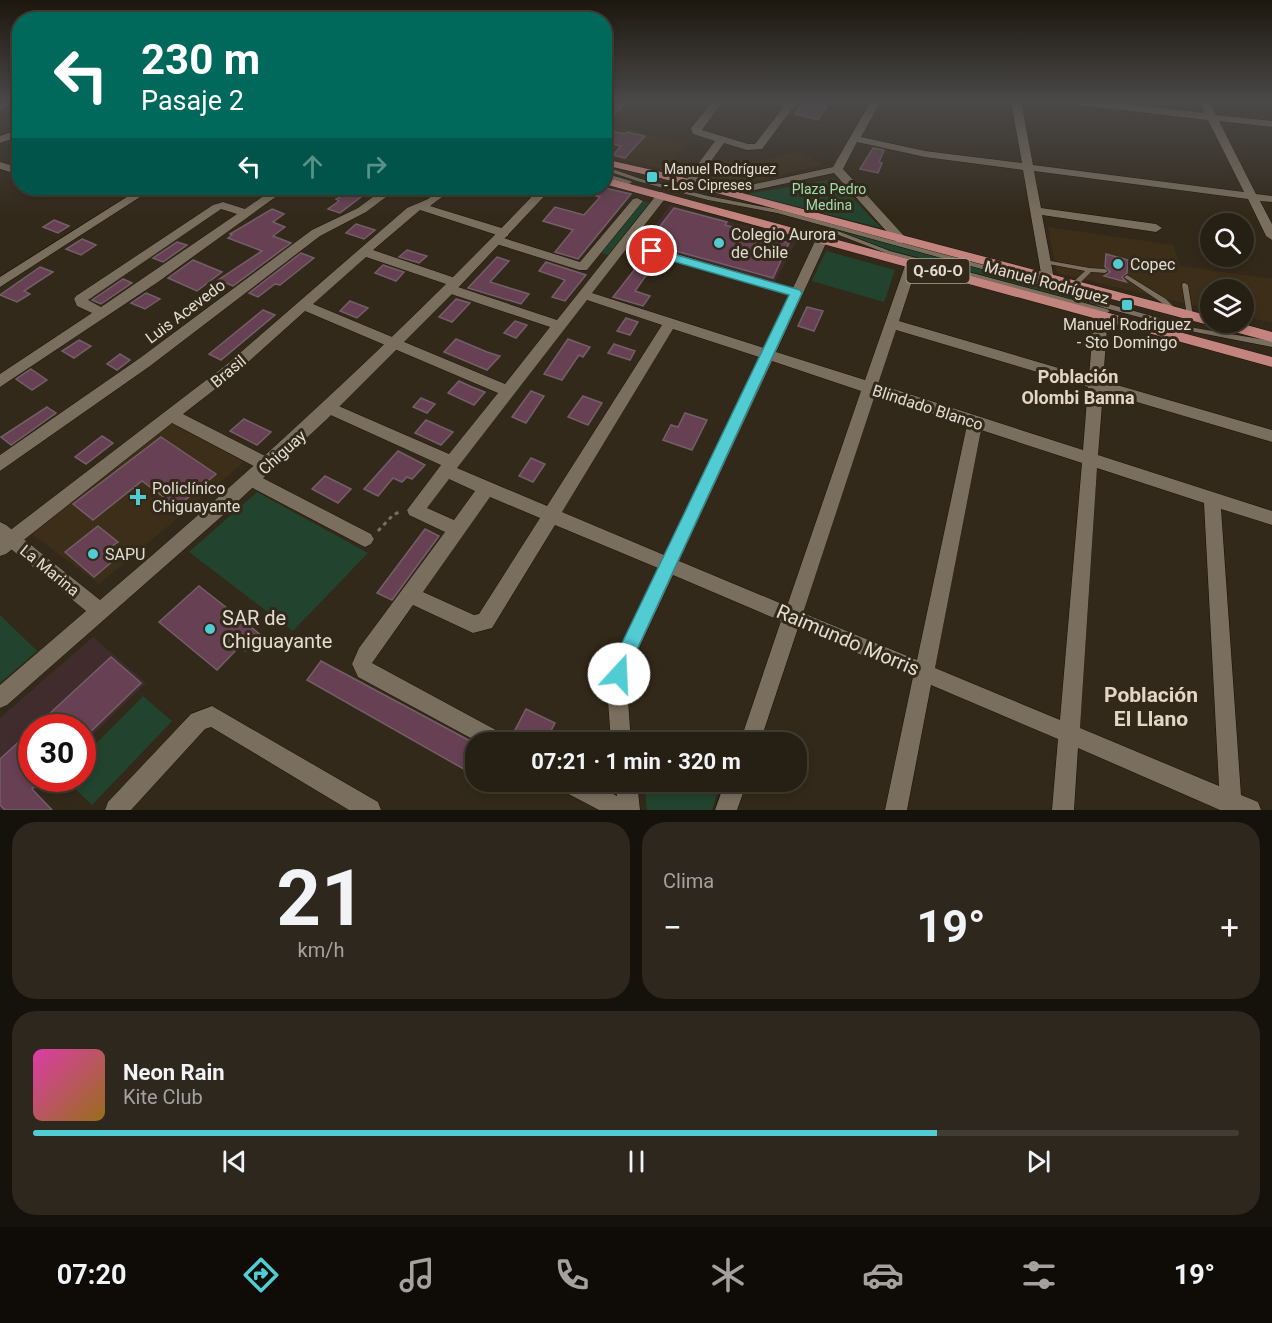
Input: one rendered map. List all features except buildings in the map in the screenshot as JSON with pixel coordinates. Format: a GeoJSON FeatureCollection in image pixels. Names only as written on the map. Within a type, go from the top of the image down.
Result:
{"type":"FeatureCollection","features":[{"type":"Feature","properties":{"kind":"main road","name":"Manuel Rodríguez"},"geometry":{"type":"LineString","coordinates":[[612,164],[1200,318]]}},
{"type":"Feature","properties":{"kind":"main road","name":"Manuel Rodríguez"},"geometry":{"type":"LineString","coordinates":[[612,182],[1272,362]]}},
{"type":"Feature","properties":{"kind":"main road"},"geometry":{"type":"LineString","coordinates":[[1254,332],[1272,337]]}},
{"type":"Feature","properties":{"kind":"street"},"geometry":{"type":"LineString","coordinates":[[716,139],[751,147],[760,146],[765,139]]}},
{"type":"Feature","properties":{"kind":"street"},"geometry":{"type":"LineString","coordinates":[[728,193],[837,169],[856,139],[908,151],[1272,199]]}},
{"type":"Feature","properties":{"kind":"street"},"geometry":{"type":"LineString","coordinates":[[1023,139],[1048,279]]}},
{"type":"Feature","properties":{"kind":"street"},"geometry":{"type":"LineString","coordinates":[[1223,139],[1272,236]]}},
{"type":"Feature","properties":{"kind":"street"},"geometry":{"type":"LineString","coordinates":[[690,183],[721,140]]}},
{"type":"Feature","properties":{"kind":"street"},"geometry":{"type":"LineString","coordinates":[[837,169],[901,240]]}},
{"type":"Feature","properties":{"kind":"street"},"geometry":{"type":"LineString","coordinates":[[0,283],[137,195]]}},
{"type":"Feature","properties":{"kind":"street"},"geometry":{"type":"LineString","coordinates":[[0,381],[272,195]]}},
{"type":"Feature","properties":{"kind":"street","name":"Luis Acevedo"},"geometry":{"type":"LineString","coordinates":[[0,464],[161,351],[316,233],[362,210],[382,195]]}},
{"type":"Feature","properties":{"kind":"street","name":"Brasil"},"geometry":{"type":"LineString","coordinates":[[4,539],[173,416],[305,306],[411,210],[432,201],[439,195]]}},
{"type":"Feature","properties":{"kind":"street","name":"Chiguay"},"geometry":{"type":"LineString","coordinates":[[0,698],[329,408],[395,345],[539,195]]}},
{"type":"Feature","properties":{"kind":"street"},"geometry":{"type":"LineString","coordinates":[[457,530],[415,510],[662,195]]}},
{"type":"Feature","properties":{"kind":"street"},"geometry":{"type":"LineString","coordinates":[[419,206],[584,267],[637,201]]}},
{"type":"Feature","properties":{"kind":"street"},"geometry":{"type":"LineString","coordinates":[[102,313],[82,303],[81,299],[217,207],[223,206],[246,213]]}},
{"type":"Feature","properties":{"kind":"street"},"geometry":{"type":"LineString","coordinates":[[1036,212],[1156,228]]}},
{"type":"Feature","properties":{"kind":"street"},"geometry":{"type":"LineString","coordinates":[[620,732],[617,700],[619,674],[627,652],[822,238]]}},
{"type":"Feature","properties":{"kind":"street"},"geometry":{"type":"LineString","coordinates":[[625,243],[796,293]]}},
{"type":"Feature","properties":{"kind":"street"},"geometry":{"type":"LineString","coordinates":[[364,252],[561,326]]}},
{"type":"Feature","properties":{"kind":"street"},"geometry":{"type":"LineString","coordinates":[[754,732],[872,388],[912,263]]}},
{"type":"Feature","properties":{"kind":"street","name":"Blindado Blanco"},"geometry":{"type":"LineString","coordinates":[[585,295],[1272,518]]}},
{"type":"Feature","properties":{"kind":"street"},"geometry":{"type":"LineString","coordinates":[[305,306],[509,392]]}},
{"type":"Feature","properties":{"kind":"street"},"geometry":{"type":"LineString","coordinates":[[1063,810],[1101,315]]}},
{"type":"Feature","properties":{"kind":"street"},"geometry":{"type":"LineString","coordinates":[[410,595],[473,624],[485,622],[670,323]]}},
{"type":"Feature","properties":{"kind":"street"},"geometry":{"type":"LineString","coordinates":[[892,324],[1272,436]]}},
{"type":"Feature","properties":{"kind":"street","name":"Raimundo Morris"},"geometry":{"type":"LineString","coordinates":[[329,408],[487,488],[1069,733],[1230,806],[1250,810]]}},
{"type":"Feature","properties":{"kind":"street"},"geometry":{"type":"LineString","coordinates":[[173,416],[267,465]]}},
{"type":"Feature","properties":{"kind":"street"},"geometry":{"type":"LineString","coordinates":[[896,810],[975,422]]}},
{"type":"Feature","properties":{"kind":"street"},"geometry":{"type":"LineString","coordinates":[[251,479],[365,539]]}},
{"type":"Feature","properties":{"kind":"street"},"geometry":{"type":"LineString","coordinates":[[480,732],[365,670],[362,664],[366,655],[487,488]]}},
{"type":"Feature","properties":{"kind":"street"},"geometry":{"type":"LineString","coordinates":[[1212,498],[1230,806]]}},
{"type":"Feature","properties":{"kind":"street","name":"La Marina"},"geometry":{"type":"LineString","coordinates":[[4,539],[100,611]]}},
{"type":"Feature","properties":{"kind":"street"},"geometry":{"type":"LineString","coordinates":[[122,808],[198,721],[207,717],[215,717],[370,810]]}},
{"type":"Feature","properties":{"kind":"street"},"geometry":{"type":"LineString","coordinates":[[588,792],[621,810]]}},
{"type":"Feature","properties":{"kind":"street"},"geometry":{"type":"LineString","coordinates":[[627,792],[629,810]]}},
{"type":"Feature","properties":{"kind":"street"},"geometry":{"type":"LineString","coordinates":[[726,810],[732,792]]}},
{"type":"Feature","properties":{"kind":"lane"},"geometry":{"type":"LineString","coordinates":[[612,171],[699,196],[778,211],[1042,283],[1107,306],[1189,328],[1272,346]]}},
{"type":"Feature","properties":{"kind":"lane"},"geometry":{"type":"LineString","coordinates":[[612,178],[704,201],[766,212],[830,230],[888,252],[1189,333],[1272,346]]}},
{"type":"Feature","properties":{"kind":"lane"},"geometry":{"type":"LineString","coordinates":[[1045,262],[1090,270],[1105,270]]}},
{"type":"Feature","properties":{"kind":"lane"},"geometry":{"type":"LineString","coordinates":[[1074,285],[1090,270]]}},
{"type":"Feature","properties":{"kind":"lane"},"geometry":{"type":"LineString","coordinates":[[1127,277],[1164,301],[1175,312]]}},
{"type":"Feature","properties":{"kind":"lane"},"geometry":{"type":"LineString","coordinates":[[1185,285],[1190,316]]}},
{"type":"Feature","properties":{"kind":"path"},"geometry":{"type":"LineString","coordinates":[[365,539],[372,538],[393,515],[404,510],[415,510]]}},
{"type":"Feature","properties":{"kind":"shaded area"},"geometry":{"type":"Polygon","coordinates":[[[612,139],[666,139],[685,143],[673,164],[691,169],[686,175],[625,160],[612,159],[612,139]]]}},
{"type":"Feature","properties":{"kind":"shaded area"},"geometry":{"type":"Polygon","coordinates":[[[799,152],[823,165],[735,185],[704,177],[717,159],[738,165],[799,152]]]}},
{"type":"Feature","properties":{"kind":"shaded area","name":"Colegio Aurora de Chile"},"geometry":{"type":"Polygon","coordinates":[[[670,205],[797,240],[774,284],[641,245],[670,205]]]}},
{"type":"Feature","properties":{"kind":"shaded area"},"geometry":{"type":"Polygon","coordinates":[[[1048,227],[1173,245],[1180,266],[1272,279],[1272,323],[1254,318],[1254,279],[1200,279],[1200,307],[1057,273],[1048,227]]]}},
{"type":"Feature","properties":{"kind":"shaded area","name":"Policlínico Chiguayante"},"geometry":{"type":"Polygon","coordinates":[[[172,422],[244,462],[99,584],[29,532],[172,422]]]}},
{"type":"Feature","properties":{"kind":"shaded area"},"geometry":{"type":"Polygon","coordinates":[[[93,637],[146,683],[96,731],[96,714],[18,714],[18,792],[33,792],[14,810],[0,810],[0,718],[93,637]]]}},
{"type":"Feature","properties":{"kind":"green space","name":"Plaza Pedro Medina"},"geometry":{"type":"Polygon","coordinates":[[[835,179],[881,228],[747,194],[835,179]]]}},
{"type":"Feature","properties":{"kind":"green space"},"geometry":{"type":"Polygon","coordinates":[[[641,200],[649,203],[608,255],[599,252],[641,200]]]}},
{"type":"Feature","properties":{"kind":"green space"},"geometry":{"type":"Polygon","coordinates":[[[836,230],[1046,286],[1119,312],[887,249],[836,230]]]}},
{"type":"Feature","properties":{"kind":"green space"},"geometry":{"type":"Polygon","coordinates":[[[826,251],[895,270],[884,302],[812,281],[826,251]]]}},
{"type":"Feature","properties":{"kind":"green space"},"geometry":{"type":"Polygon","coordinates":[[[257,492],[368,553],[293,631],[189,552],[257,492]]]}},
{"type":"Feature","properties":{"kind":"green space"},"geometry":{"type":"Polygon","coordinates":[[[0,615],[37,651],[0,683],[0,615]]]}},
{"type":"Feature","properties":{"kind":"green space"},"geometry":{"type":"Polygon","coordinates":[[[143,696],[172,721],[92,805],[78,792],[96,792],[96,744],[143,696]]]}},
{"type":"Feature","properties":{"kind":"green space"},"geometry":{"type":"Polygon","coordinates":[[[645,792],[717,792],[712,810],[647,810],[645,792]]]}},
{"type":"Feature","properties":{"kind":"place","name":"Manuel Rodríguez - Los Cipreses"},"geometry":{"type":"Point","coordinates":[652,177]}},
{"type":"Feature","properties":{"kind":"place","name":"Colegio Aurora de Chile"},"geometry":{"type":"Point","coordinates":[719,243]}},
{"type":"Feature","properties":{"kind":"place","name":"Copec"},"geometry":{"type":"Point","coordinates":[1118,264]}},
{"type":"Feature","properties":{"kind":"place","name":"Manuel Rodriguez - Sto Domingo"},"geometry":{"type":"Point","coordinates":[1127,305]}},
{"type":"Feature","properties":{"kind":"place","name":"Policlínico Chiguayante"},"geometry":{"type":"Point","coordinates":[138,497]}},
{"type":"Feature","properties":{"kind":"place","name":"SAPU"},"geometry":{"type":"Point","coordinates":[93,554]}},
{"type":"Feature","properties":{"kind":"place","name":"SAR de Chiguayante"},"geometry":{"type":"Point","coordinates":[210,629]}},
{"type":"Feature","properties":{"kind":"district","name":"Población Olombi Banna"},"geometry":{"type":"Point","coordinates":[1078,388]}},
{"type":"Feature","properties":{"kind":"district","name":"Población El Llano"},"geometry":{"type":"Point","coordinates":[1151,707]}},
{"type":"Feature","properties":{"kind":"route"},"geometry":{"type":"LineString","coordinates":[[619,674],[627,652],[796,293],[652,251]]}}]}
